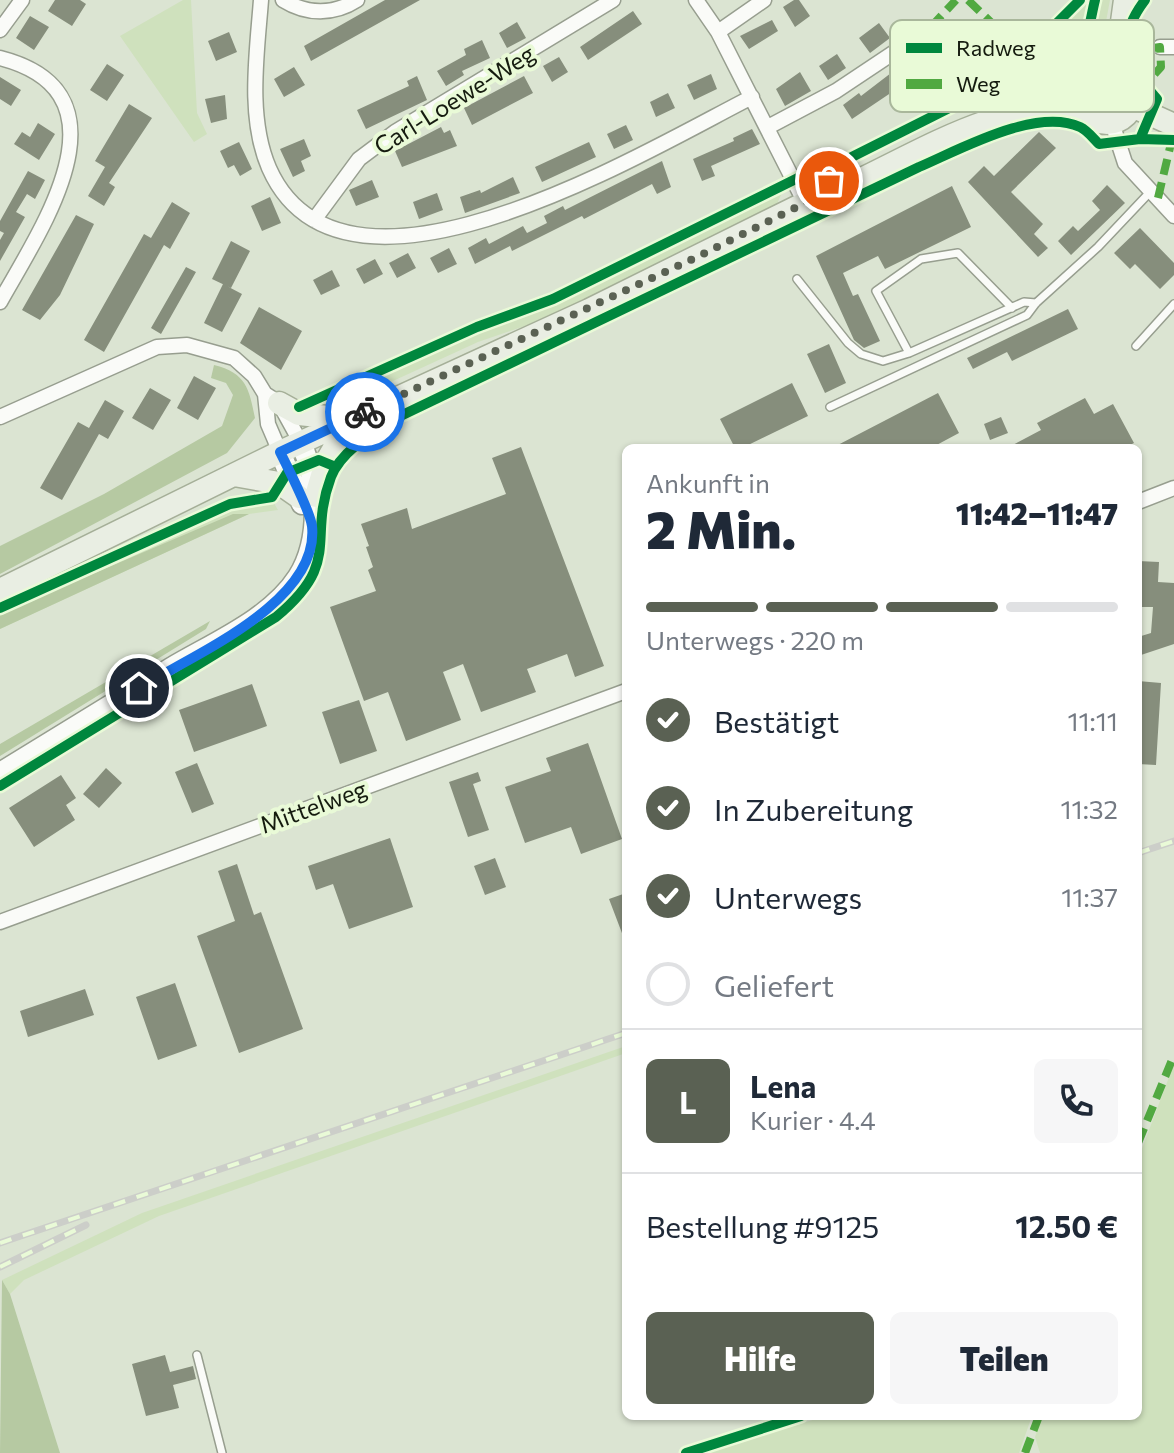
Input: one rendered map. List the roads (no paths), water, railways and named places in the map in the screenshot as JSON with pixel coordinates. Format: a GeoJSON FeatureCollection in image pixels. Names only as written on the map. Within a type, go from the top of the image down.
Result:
{"type":"FeatureCollection","features":[{"type":"Feature","properties":{"kind":"main road"},"geometry":{"type":"LineString","coordinates":[[1111,20],[1116,0]]}},
{"type":"Feature","properties":{"kind":"main road"},"geometry":{"type":"LineString","coordinates":[[1122,20],[1125,0]]}},
{"type":"Feature","properties":{"kind":"main road"},"geometry":{"type":"LineString","coordinates":[[805,203],[829,181],[954,120],[986,112]]}},
{"type":"Feature","properties":{"kind":"main road"},"geometry":{"type":"LineString","coordinates":[[0,590],[290,447],[589,310],[906,156],[984,123],[1045,112]]}},
{"type":"Feature","properties":{"kind":"main road"},"geometry":{"type":"LineString","coordinates":[[1084,112],[1097,122],[1112,123],[1121,120],[1127,112]]}},
{"type":"Feature","properties":{"kind":"main road"},"geometry":{"type":"LineString","coordinates":[[1145,112],[1174,125]]}},
{"type":"Feature","properties":{"kind":"main road"},"geometry":{"type":"LineString","coordinates":[[272,399],[299,414],[351,419]]}},
{"type":"Feature","properties":{"kind":"main road"},"geometry":{"type":"LineString","coordinates":[[308,497],[351,419]]}},
{"type":"Feature","properties":{"kind":"main road"},"geometry":{"type":"LineString","coordinates":[[0,773],[266,610],[285,594],[299,576],[312,525],[308,497],[315,480],[290,447]]}},
{"type":"Feature","properties":{"kind":"main road"},"geometry":{"type":"LineString","coordinates":[[234,475],[279,483],[308,497]]}},
{"type":"Feature","properties":{"kind":"street"},"geometry":{"type":"LineString","coordinates":[[0,30],[22,0]]}},
{"type":"Feature","properties":{"kind":"street"},"geometry":{"type":"LineString","coordinates":[[261,0],[256,63],[261,140],[269,168],[285,196],[314,220],[342,232],[375,237],[420,236],[525,207],[752,97]]}},
{"type":"Feature","properties":{"kind":"street"},"geometry":{"type":"LineString","coordinates":[[283,0],[318,13],[346,7],[357,0]]}},
{"type":"Feature","properties":{"kind":"street","name":"Carl-Loewe-Weg"},"geometry":{"type":"LineString","coordinates":[[314,220],[359,159],[395,132],[613,0]]}},
{"type":"Feature","properties":{"kind":"street"},"geometry":{"type":"LineString","coordinates":[[696,0],[718,32],[805,203]]}},
{"type":"Feature","properties":{"kind":"street"},"geometry":{"type":"LineString","coordinates":[[718,32],[764,0]]}},
{"type":"Feature","properties":{"kind":"street"},"geometry":{"type":"LineString","coordinates":[[768,127],[836,91],[890,55]]}},
{"type":"Feature","properties":{"kind":"street"},"geometry":{"type":"LineString","coordinates":[[0,58],[22,64],[48,82],[64,104],[71,129],[69,161],[59,197],[0,302]]}},
{"type":"Feature","properties":{"kind":"street"},"geometry":{"type":"LineString","coordinates":[[1112,123],[1125,163],[1174,216]]}},
{"type":"Feature","properties":{"kind":"street"},"geometry":{"type":"LineString","coordinates":[[0,417],[157,347],[187,345],[234,358],[254,376],[272,399],[290,447]]}},
{"type":"Feature","properties":{"kind":"street"},"geometry":{"type":"LineString","coordinates":[[272,399],[268,424],[290,447]]}},
{"type":"Feature","properties":{"kind":"street"},"geometry":{"type":"LineString","coordinates":[[1142,500],[1174,488]]}},
{"type":"Feature","properties":{"kind":"street","name":"Mittelweg"},"geometry":{"type":"LineString","coordinates":[[0,922],[622,692]]}},
{"type":"Feature","properties":{"kind":"lane"},"geometry":{"type":"LineString","coordinates":[[830,407],[1027,315],[1151,191]]}},
{"type":"Feature","properties":{"kind":"lane"},"geometry":{"type":"LineString","coordinates":[[909,353],[876,291],[921,259],[958,253],[1012,308]]}},
{"type":"Feature","properties":{"kind":"lane"},"geometry":{"type":"LineString","coordinates":[[797,279],[821,312],[861,354],[883,361],[909,353],[1012,308],[1036,303]]}},
{"type":"Feature","properties":{"kind":"lane"},"geometry":{"type":"LineString","coordinates":[[1136,346],[1174,304]]}},
{"type":"Feature","properties":{"kind":"lane"},"geometry":{"type":"LineString","coordinates":[[197,1355],[222,1453]]}},
{"type":"Feature","properties":{"kind":"railway"},"geometry":{"type":"LineString","coordinates":[[1142,852],[1174,841]]}},
{"type":"Feature","properties":{"kind":"railway"},"geometry":{"type":"LineString","coordinates":[[0,1243],[622,1034]]}},
{"type":"Feature","properties":{"kind":"railway"},"geometry":{"type":"LineString","coordinates":[[0,1267],[86,1225]]}}]}
